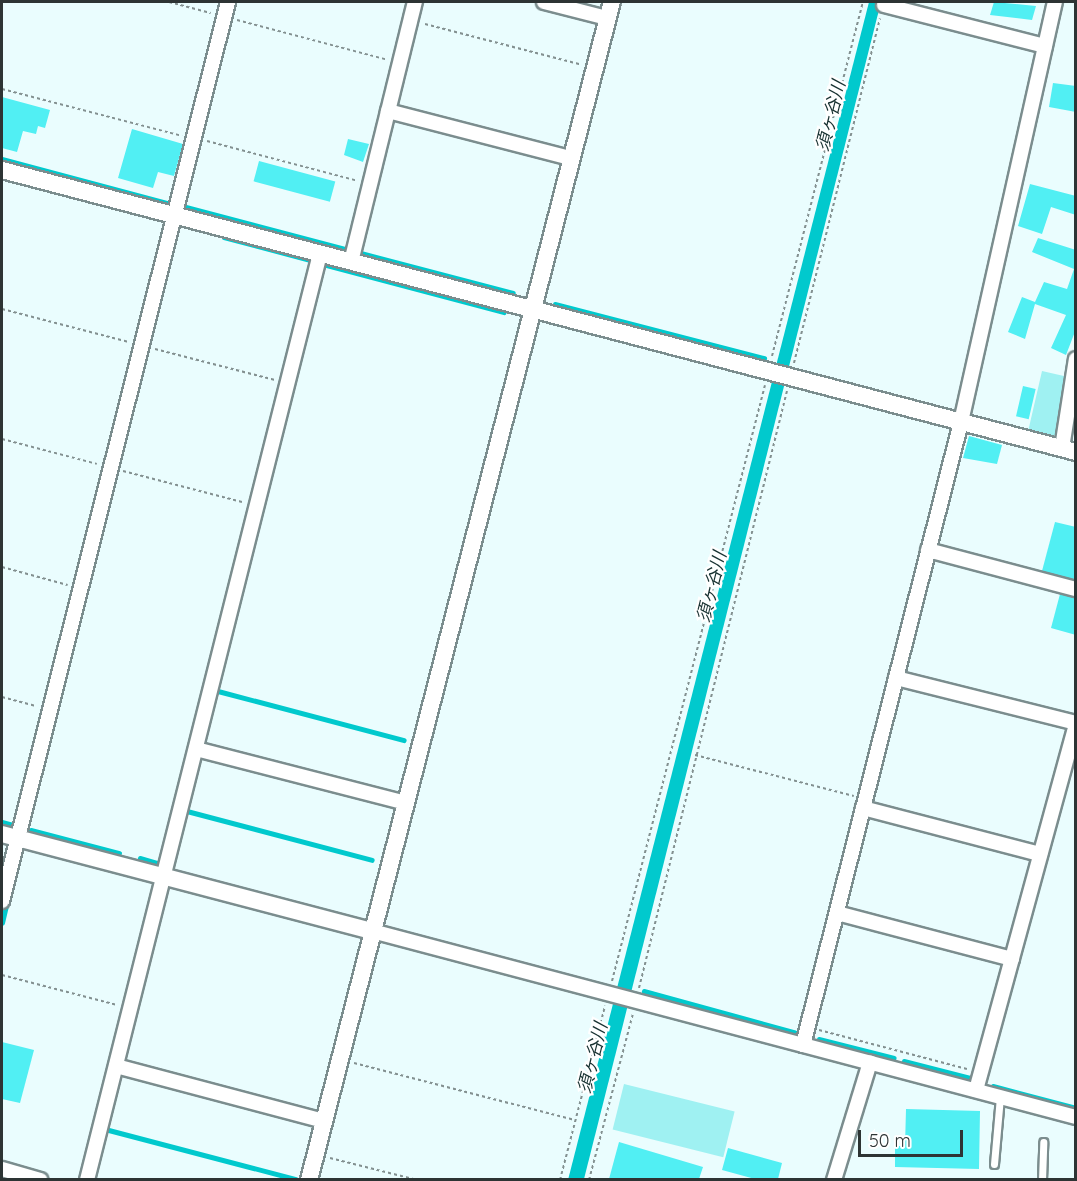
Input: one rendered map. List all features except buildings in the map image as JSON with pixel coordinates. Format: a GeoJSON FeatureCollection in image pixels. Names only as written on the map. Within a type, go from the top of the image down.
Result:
{"type":"FeatureCollection","features":[{"type":"Feature","properties":{"kind":"street"},"geometry":{"type":"LineString","coordinates":[[2,902],[10,836],[50,710],[228,2]]}},
{"type":"Feature","properties":{"kind":"street"},"geometry":{"type":"LineString","coordinates":[[351,262],[415,2]]}},
{"type":"Feature","properties":{"kind":"street"},"geometry":{"type":"LineString","coordinates":[[309,1179],[403,802],[609,10],[544,2]]}},
{"type":"Feature","properties":{"kind":"street"},"geometry":{"type":"LineString","coordinates":[[803,1045],[961,422],[1055,2]]}},
{"type":"Feature","properties":{"kind":"street"},"geometry":{"type":"LineString","coordinates":[[884,5],[1045,46]]}},
{"type":"Feature","properties":{"kind":"street"},"geometry":{"type":"LineString","coordinates":[[388,111],[570,158]]}},
{"type":"Feature","properties":{"kind":"street"},"geometry":{"type":"LineString","coordinates":[[2,170],[1069,450],[1076,359]]}},
{"type":"Feature","properties":{"kind":"street"},"geometry":{"type":"LineString","coordinates":[[87,1179],[320,254]]}},
{"type":"Feature","properties":{"kind":"street"},"geometry":{"type":"LineString","coordinates":[[928,550],[1076,589]]}},
{"type":"Feature","properties":{"kind":"street"},"geometry":{"type":"LineString","coordinates":[[896,678],[1075,729],[976,1090]]}},
{"type":"Feature","properties":{"kind":"street"},"geometry":{"type":"LineString","coordinates":[[196,749],[403,802]]}},
{"type":"Feature","properties":{"kind":"street"},"geometry":{"type":"LineString","coordinates":[[864,803],[1040,854]]}},
{"type":"Feature","properties":{"kind":"street"},"geometry":{"type":"LineString","coordinates":[[10,836],[1076,1117]]}},
{"type":"Feature","properties":{"kind":"street"},"geometry":{"type":"LineString","coordinates":[[837,913],[1012,959]]}},
{"type":"Feature","properties":{"kind":"street"},"geometry":{"type":"LineString","coordinates":[[834,1179],[870,1062]]}},
{"type":"Feature","properties":{"kind":"street"},"geometry":{"type":"LineString","coordinates":[[116,1066],[324,1121]]}},
{"type":"Feature","properties":{"kind":"street"},"geometry":{"type":"LineString","coordinates":[[2,1169],[40,1179]]}},
{"type":"Feature","properties":{"kind":"lane"},"geometry":{"type":"LineString","coordinates":[[994,1164],[1000,1097]]}},
{"type":"Feature","properties":{"kind":"lane"},"geometry":{"type":"LineString","coordinates":[[1042,1179],[1043,1142]]}},
{"type":"Feature","properties":{"kind":"path"},"geometry":{"type":"LineString","coordinates":[[169,2],[400,63]]}},
{"type":"Feature","properties":{"kind":"path"},"geometry":{"type":"LineString","coordinates":[[560,1179],[863,2]]}},
{"type":"Feature","properties":{"kind":"path"},"geometry":{"type":"LineString","coordinates":[[590,1179],[639,974],[884,5]]}},
{"type":"Feature","properties":{"kind":"path"},"geometry":{"type":"LineString","coordinates":[[410,20],[594,68]]}},
{"type":"Feature","properties":{"kind":"path"},"geometry":{"type":"LineString","coordinates":[[2,89],[370,184]]}},
{"type":"Feature","properties":{"kind":"path"},"geometry":{"type":"LineString","coordinates":[[2,439],[257,506]]}},
{"type":"Feature","properties":{"kind":"path"},"geometry":{"type":"LineString","coordinates":[[2,567],[81,588]]}},
{"type":"Feature","properties":{"kind":"path"},"geometry":{"type":"LineString","coordinates":[[2,697],[50,710]]}},
{"type":"Feature","properties":{"kind":"path"},"geometry":{"type":"LineString","coordinates":[[695,754],[864,803]]}},
{"type":"Feature","properties":{"kind":"path"},"geometry":{"type":"LineString","coordinates":[[2,975],[131,1008]]}},
{"type":"Feature","properties":{"kind":"path"},"geometry":{"type":"LineString","coordinates":[[808,1027],[981,1072]]}},
{"type":"Feature","properties":{"kind":"path"},"geometry":{"type":"LineString","coordinates":[[339,1059],[574,1120]]}},
{"type":"Feature","properties":{"kind":"path"},"geometry":{"type":"LineString","coordinates":[[315,1155],[417,1179]]}},
{"type":"Feature","properties":{"kind":"shaded area"},"geometry":{"type":"Polygon","coordinates":[[[869,2],[881,2],[584,1179],[568,1180],[869,2]]]}},
{"type":"Feature","properties":{"kind":"shaded area"},"geometry":{"type":"Polygon","coordinates":[[[1042,371],[1068,377],[1055,437],[1028,430],[1042,371]]]}},
{"type":"Feature","properties":{"kind":"shaded area"},"geometry":{"type":"Polygon","coordinates":[[[624,1084],[735,1112],[723,1157],[613,1130],[624,1084]]]}},
{"type":"Feature","properties":{"kind":"waterway"},"geometry":{"type":"LineString","coordinates":[[2,159],[167,203]]}},
{"type":"Feature","properties":{"kind":"waterway"},"geometry":{"type":"LineString","coordinates":[[186,207],[345,249]]}},
{"type":"Feature","properties":{"kind":"waterway"},"geometry":{"type":"LineString","coordinates":[[224,237],[314,261]]}},
{"type":"Feature","properties":{"kind":"waterway"},"geometry":{"type":"LineString","coordinates":[[357,252],[513,293]]}},
{"type":"Feature","properties":{"kind":"waterway"},"geometry":{"type":"LineString","coordinates":[[323,264],[504,312]]}},
{"type":"Feature","properties":{"kind":"waterway"},"geometry":{"type":"LineString","coordinates":[[555,304],[764,358]]}},
{"type":"Feature","properties":{"kind":"waterway"},"geometry":{"type":"LineString","coordinates":[[218,691],[404,740]]}},
{"type":"Feature","properties":{"kind":"waterway"},"geometry":{"type":"LineString","coordinates":[[187,811],[372,860]]}},
{"type":"Feature","properties":{"kind":"waterway"},"geometry":{"type":"LineString","coordinates":[[2,822],[13,825]]}},
{"type":"Feature","properties":{"kind":"waterway"},"geometry":{"type":"LineString","coordinates":[[31,830],[119,853]]}},
{"type":"Feature","properties":{"kind":"waterway"},"geometry":{"type":"LineString","coordinates":[[140,858],[158,863],[163,859]]}},
{"type":"Feature","properties":{"kind":"waterway"},"geometry":{"type":"LineString","coordinates":[[2,923],[7,902]]}},
{"type":"Feature","properties":{"kind":"waterway"},"geometry":{"type":"LineString","coordinates":[[644,991],[794,1032]]}},
{"type":"Feature","properties":{"kind":"waterway"},"geometry":{"type":"LineString","coordinates":[[819,1039],[894,1058]]}},
{"type":"Feature","properties":{"kind":"waterway"},"geometry":{"type":"LineString","coordinates":[[904,1061],[970,1078]]}},
{"type":"Feature","properties":{"kind":"waterway"},"geometry":{"type":"LineString","coordinates":[[993,1086],[1076,1108]]}},
{"type":"Feature","properties":{"kind":"waterway"},"geometry":{"type":"LineString","coordinates":[[105,1129],[296,1179]]}},
{"type":"Feature","properties":{"kind":"water label","name":"須ヶ谷川"},"geometry":{"type":"Point","coordinates":[831,116]}},
{"type":"Feature","properties":{"kind":"water label","name":"須ヶ谷川"},"geometry":{"type":"Point","coordinates":[712,587]}},
{"type":"Feature","properties":{"kind":"water label","name":"須ヶ谷川"},"geometry":{"type":"Point","coordinates":[593,1058]}}]}
